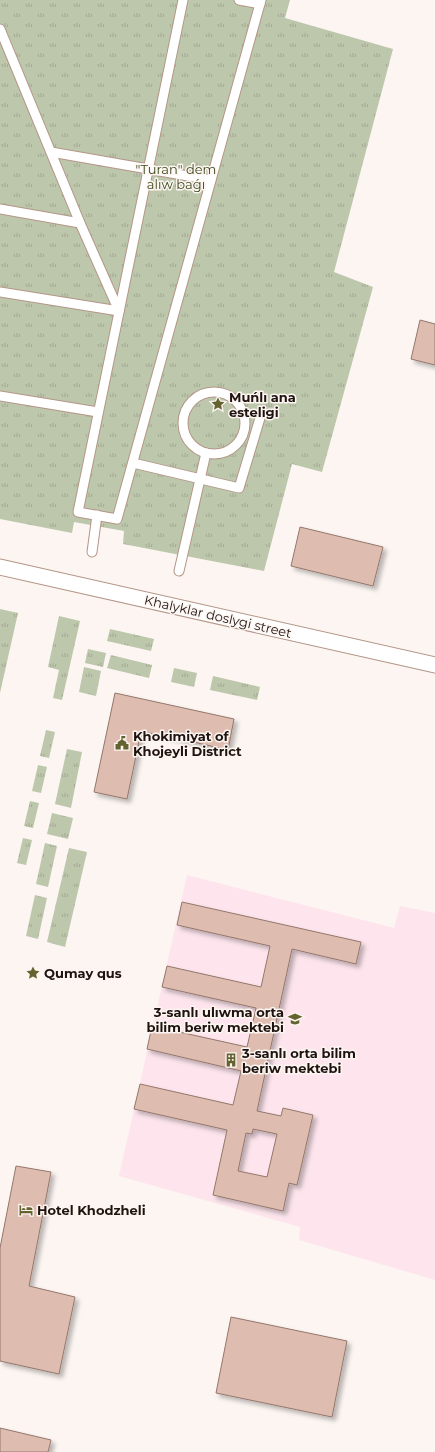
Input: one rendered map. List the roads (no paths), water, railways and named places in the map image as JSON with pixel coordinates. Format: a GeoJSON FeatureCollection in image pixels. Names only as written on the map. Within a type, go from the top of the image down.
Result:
{"type":"FeatureCollection","features":[{"type":"Feature","properties":{"kind":"street"},"geometry":{"type":"LineString","coordinates":[[183,0],[78,512],[117,519],[260,2],[239,0]]}},
{"type":"Feature","properties":{"kind":"street"},"geometry":{"type":"LineString","coordinates":[[0,28],[50,152],[119,311]]}},
{"type":"Feature","properties":{"kind":"street"},"geometry":{"type":"LineString","coordinates":[[50,152],[211,180]]}},
{"type":"Feature","properties":{"kind":"street"},"geometry":{"type":"LineString","coordinates":[[0,209],[80,223]]}},
{"type":"Feature","properties":{"kind":"street"},"geometry":{"type":"LineString","coordinates":[[0,292],[119,311]]}},
{"type":"Feature","properties":{"kind":"street"},"geometry":{"type":"LineString","coordinates":[[217,391],[227,394],[236,400],[243,409],[246,419],[245,430],[241,440],[230,450],[216,454],[206,453],[196,449],[189,442],[184,433],[182,423],[184,413],[196,396],[206,392],[217,391]]}},
{"type":"Feature","properties":{"kind":"street"},"geometry":{"type":"LineString","coordinates":[[0,396],[98,412]]}},
{"type":"Feature","properties":{"kind":"street"},"geometry":{"type":"LineString","coordinates":[[133,463],[238,488],[260,418]]}},
{"type":"Feature","properties":{"kind":"street"},"geometry":{"type":"LineString","coordinates":[[245,430],[255,433]]}},
{"type":"Feature","properties":{"kind":"street"},"geometry":{"type":"LineString","coordinates":[[179,571],[206,453]]}},
{"type":"Feature","properties":{"kind":"street"},"geometry":{"type":"LineString","coordinates":[[92,552],[97,515]]}},
{"type":"Feature","properties":{"kind":"street","name":"Khalyklar doslygi street"},"geometry":{"type":"LineString","coordinates":[[0,566],[435,665]]}},
{"type":"Feature","properties":{"kind":"place","name":"Muńlı ana esteligi"},"geometry":{"type":"Point","coordinates":[218,404]}},
{"type":"Feature","properties":{"kind":"place","name":"Khokimiyat of Khojeyli District"},"geometry":{"type":"Point","coordinates":[122,743]}},
{"type":"Feature","properties":{"kind":"place","name":"Qumay qus"},"geometry":{"type":"Point","coordinates":[33,973]}},
{"type":"Feature","properties":{"kind":"place","name":"3-sanlı ulıwma orta bilim beriw mektebi"},"geometry":{"type":"Point","coordinates":[295,1019]}},
{"type":"Feature","properties":{"kind":"place","name":"3-sanlı orta bilim beriw mektebi"},"geometry":{"type":"Point","coordinates":[231,1060]}},
{"type":"Feature","properties":{"kind":"place","name":"Hotel Khodzheli"},"geometry":{"type":"Point","coordinates":[26,1210]}},
{"type":"Feature","properties":{"kind":"park label","name":"\"Turan\" dem alıw baǵı"},"geometry":{"type":"Point","coordinates":[176,176]}}]}
